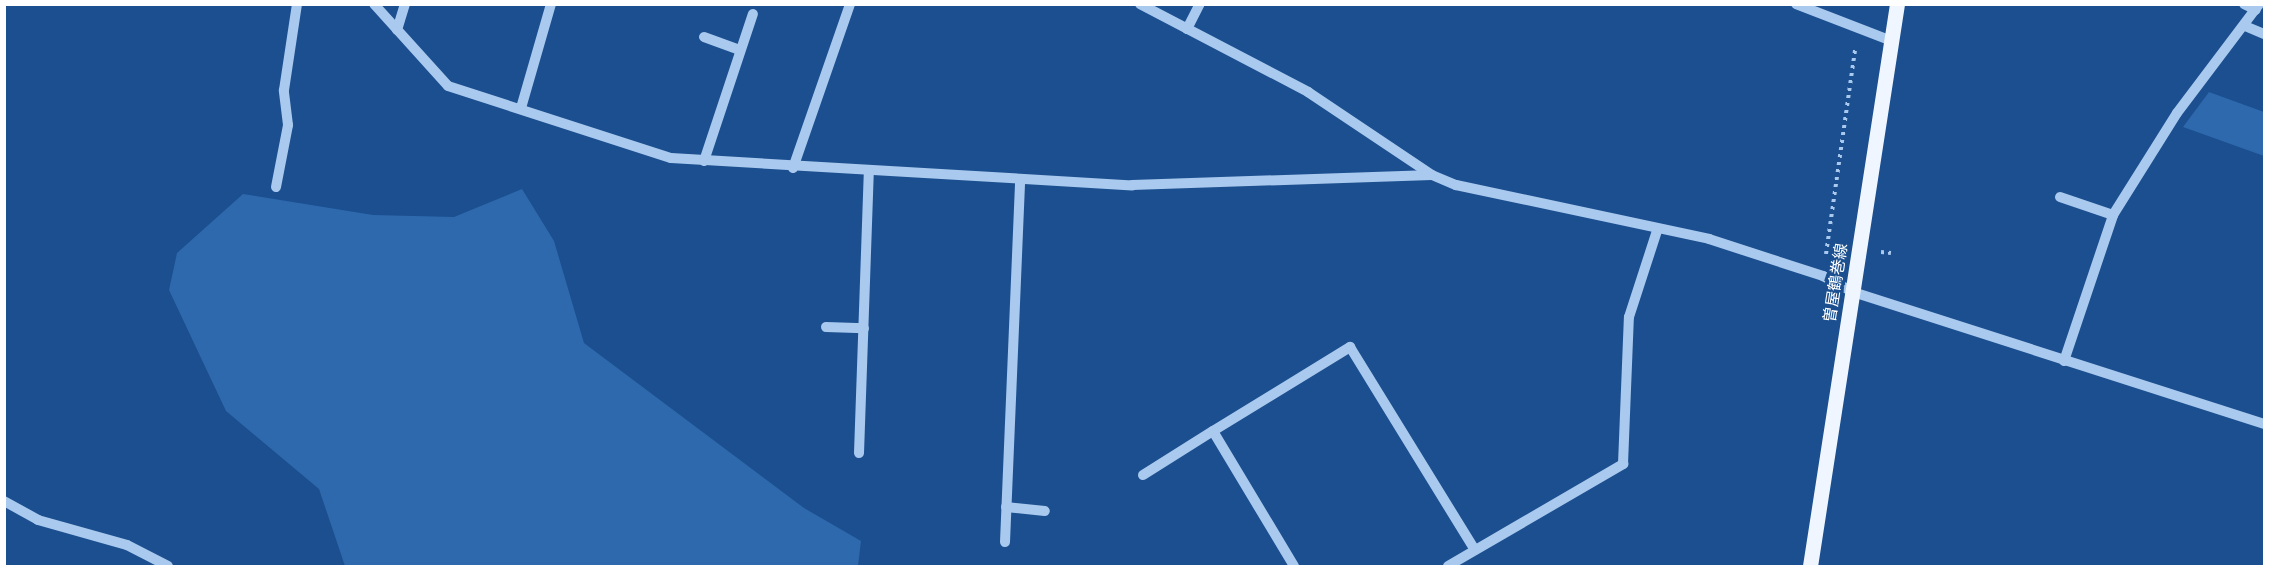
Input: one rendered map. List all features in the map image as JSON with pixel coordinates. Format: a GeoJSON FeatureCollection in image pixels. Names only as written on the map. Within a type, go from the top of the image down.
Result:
{"type":"FeatureCollection","features":[{"type":"Feature","properties":{"kind":"main road","name":"曽屋鶴巻線"},"geometry":{"type":"LineString","coordinates":[[1810,567],[1897,4]]}},
{"type":"Feature","properties":{"kind":"street"},"geometry":{"type":"LineString","coordinates":[[276,187],[288,125],[285,90],[297,4]]}},
{"type":"Feature","properties":{"kind":"street"},"geometry":{"type":"LineString","coordinates":[[374,4],[448,86],[671,158],[793,168],[1132,185],[1432,175],[1657,231],[1709,239],[1823,276],[1853,292],[2265,424]]}},
{"type":"Feature","properties":{"kind":"street"},"geometry":{"type":"LineString","coordinates":[[397,30],[405,4]]}},
{"type":"Feature","properties":{"kind":"street"},"geometry":{"type":"LineString","coordinates":[[521,108],[552,4]]}},
{"type":"Feature","properties":{"kind":"street"},"geometry":{"type":"LineString","coordinates":[[793,168],[850,4]]}},
{"type":"Feature","properties":{"kind":"street"},"geometry":{"type":"LineString","coordinates":[[1140,4],[1308,92],[1432,175]]}},
{"type":"Feature","properties":{"kind":"street"},"geometry":{"type":"LineString","coordinates":[[1187,29],[1200,4]]}},
{"type":"Feature","properties":{"kind":"street"},"geometry":{"type":"LineString","coordinates":[[1796,4],[1892,41]]}},
{"type":"Feature","properties":{"kind":"street"},"geometry":{"type":"LineString","coordinates":[[2064,361],[2113,215],[2176,113],[2245,26],[2257,7],[2244,4]]}},
{"type":"Feature","properties":{"kind":"street"},"geometry":{"type":"LineString","coordinates":[[704,161],[753,14]]}},
{"type":"Feature","properties":{"kind":"street"},"geometry":{"type":"LineString","coordinates":[[2245,26],[2265,34]]}},
{"type":"Feature","properties":{"kind":"street"},"geometry":{"type":"LineString","coordinates":[[704,37],[740,50]]}},
{"type":"Feature","properties":{"kind":"street"},"geometry":{"type":"LineString","coordinates":[[859,453],[869,172]]}},
{"type":"Feature","properties":{"kind":"street"},"geometry":{"type":"LineString","coordinates":[[1005,542],[1020,179]]}},
{"type":"Feature","properties":{"kind":"street"},"geometry":{"type":"LineString","coordinates":[[2060,197],[2113,215]]}},
{"type":"Feature","properties":{"kind":"street"},"geometry":{"type":"LineString","coordinates":[[1448,567],[1467,562],[1475,550],[1623,464],[1629,317],[1657,231]]}},
{"type":"Feature","properties":{"kind":"street"},"geometry":{"type":"LineString","coordinates":[[826,327],[864,328]]}},
{"type":"Feature","properties":{"kind":"street"},"geometry":{"type":"LineString","coordinates":[[1143,475],[1350,347],[1475,550]]}},
{"type":"Feature","properties":{"kind":"street"},"geometry":{"type":"LineString","coordinates":[[1213,432],[1294,567]]}},
{"type":"Feature","properties":{"kind":"street"},"geometry":{"type":"LineString","coordinates":[[4,501],[38,520],[126,545],[168,567]]}},
{"type":"Feature","properties":{"kind":"street"},"geometry":{"type":"LineString","coordinates":[[1006,507],[1045,511]]}},
{"type":"Feature","properties":{"kind":"path"},"geometry":{"type":"LineString","coordinates":[[1824,266],[1858,28]]}},
{"type":"Feature","properties":{"kind":"path"},"geometry":{"type":"LineString","coordinates":[[1880,252],[1891,254]]}},
{"type":"Feature","properties":{"kind":"shaded area"},"geometry":{"type":"Polygon","coordinates":[[[2209,92],[2264,112],[2264,156],[2183,127],[2209,92]]]}},
{"type":"Feature","properties":{"kind":"shaded area"},"geometry":{"type":"Polygon","coordinates":[[[522,189],[554,241],[584,343],[804,508],[861,541],[858,566],[345,566],[319,489],[226,411],[169,290],[177,253],[243,194],[373,215],[454,217],[522,189]]]}}]}
